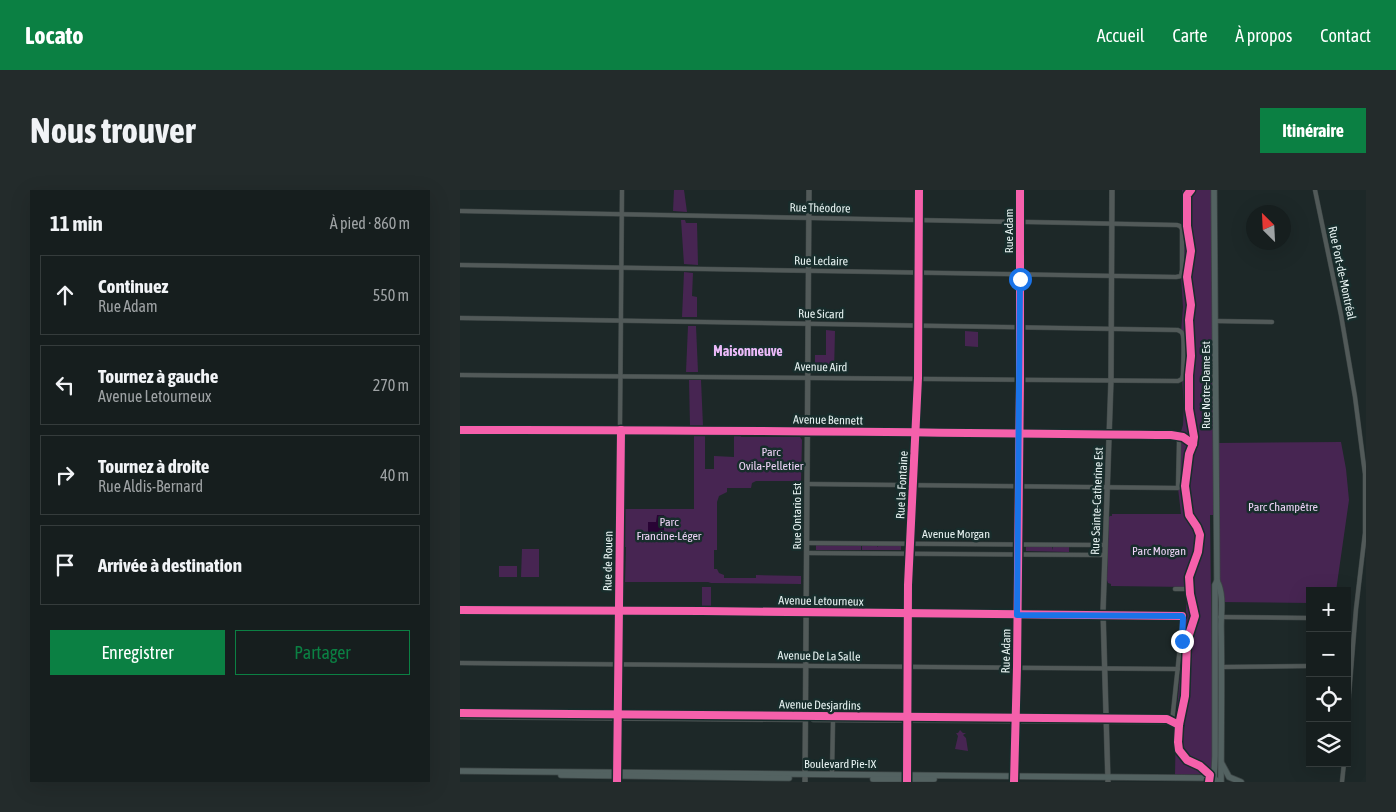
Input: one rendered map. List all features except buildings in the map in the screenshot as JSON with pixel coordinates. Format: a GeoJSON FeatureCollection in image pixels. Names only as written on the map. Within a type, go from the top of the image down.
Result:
{"type":"FeatureCollection","features":[{"type":"Feature","properties":{"kind":"main road","name":"Rue Notre-Dame Est"},"geometry":{"type":"LineString","coordinates":[[1214,190],[1217,581],[1215,585],[1222,667],[1221,762],[1216,781]]}},
{"type":"Feature","properties":{"kind":"main road","name":"Rue Notre-Dame Est"},"geometry":{"type":"LineString","coordinates":[[1216,781],[1218,617]]}},
{"type":"Feature","properties":{"kind":"main road"},"geometry":{"type":"LineString","coordinates":[[1221,762],[1228,777],[1241,782]]}},
{"type":"Feature","properties":{"kind":"main road","name":"Boulevard Pie-IX"},"geometry":{"type":"LineString","coordinates":[[460,773],[617,777],[1216,781]]}},
{"type":"Feature","properties":{"kind":"main road","name":"Boulevard Pie-IX"},"geometry":{"type":"LineString","coordinates":[[805,778],[832,774],[907,779],[1108,780]]}},
{"type":"Feature","properties":{"kind":"street","name":"Rue de Rouen"},"geometry":{"type":"LineString","coordinates":[[617,777],[622,375],[622,190]]}},
{"type":"Feature","properties":{"kind":"street","name":"Rue Ontario Est"},"geometry":{"type":"LineString","coordinates":[[805,778],[809,190]]}},
{"type":"Feature","properties":{"kind":"street","name":"Rue la Fontaine"},"geometry":{"type":"LineString","coordinates":[[907,779],[908,614],[918,378],[919,190]]}},
{"type":"Feature","properties":{"kind":"street","name":"Rue Adam"},"geometry":{"type":"LineString","coordinates":[[1014,779],[1020,379],[1020,190]]}},
{"type":"Feature","properties":{"kind":"street","name":"Rue Sainte-Catherine Est"},"geometry":{"type":"LineString","coordinates":[[1108,780],[1103,616],[1111,380],[1112,190]]}},
{"type":"Feature","properties":{"kind":"street","name":"Rue Port-de-Montréal"},"geometry":{"type":"LineString","coordinates":[[1315,190],[1341,315],[1365,474],[1366,533],[1356,609],[1350,677]]}},
{"type":"Feature","properties":{"kind":"street","name":"Rue Théodore"},"geometry":{"type":"LineString","coordinates":[[460,211],[1177,224],[1182,229],[1181,276]]}},
{"type":"Feature","properties":{"kind":"street","name":"Rue Leclaire"},"geometry":{"type":"LineString","coordinates":[[460,265],[1181,276]]}},
{"type":"Feature","properties":{"kind":"street","name":"Rue Sicard"},"geometry":{"type":"LineString","coordinates":[[460,318],[1178,330],[1183,335],[1182,379]]}},
{"type":"Feature","properties":{"kind":"street"},"geometry":{"type":"LineString","coordinates":[[1215,321],[1272,322]]}},
{"type":"Feature","properties":{"kind":"street","name":"Avenue Aird"},"geometry":{"type":"LineString","coordinates":[[460,375],[1182,379]]}},
{"type":"Feature","properties":{"kind":"street","name":"Avenue Bennett"},"geometry":{"type":"LineString","coordinates":[[460,430],[807,431],[1176,436],[1179,442],[1178,488],[1107,487]]}},
{"type":"Feature","properties":{"kind":"street"},"geometry":{"type":"LineString","coordinates":[[807,484],[1107,487]]}},
{"type":"Feature","properties":{"kind":"street","name":"Avenue Morgan"},"geometry":{"type":"LineString","coordinates":[[807,543],[1105,545]]}},
{"type":"Feature","properties":{"kind":"street","name":"Avenue Morgan"},"geometry":{"type":"LineString","coordinates":[[807,553],[1104,555]]}},
{"type":"Feature","properties":{"kind":"street"},"geometry":{"type":"LineString","coordinates":[[1175,588],[1186,589]]}},
{"type":"Feature","properties":{"kind":"street","name":"Avenue Letourneux"},"geometry":{"type":"LineString","coordinates":[[460,610],[1182,616],[1178,669]]}},
{"type":"Feature","properties":{"kind":"street"},"geometry":{"type":"LineString","coordinates":[[1218,617],[1306,618]]}},
{"type":"Feature","properties":{"kind":"street","name":"Avenue De La Salle"},"geometry":{"type":"LineString","coordinates":[[460,663],[1178,669]]}},
{"type":"Feature","properties":{"kind":"street"},"geometry":{"type":"LineString","coordinates":[[1222,667],[1306,666]]}},
{"type":"Feature","properties":{"kind":"street","name":"Avenue Desjardins"},"geometry":{"type":"LineString","coordinates":[[814,720],[1172,722],[1178,669]]}},
{"type":"Feature","properties":{"kind":"street","name":"Avenue Desjardins"},"geometry":{"type":"LineString","coordinates":[[460,717],[806,720]]}},
{"type":"Feature","properties":{"kind":"street"},"geometry":{"type":"LineString","coordinates":[[832,774],[833,720]]}},
{"type":"Feature","properties":{"kind":"street"},"geometry":{"type":"LineString","coordinates":[[1342,782],[1344,767]]}},
{"type":"Feature","properties":{"kind":"green space"},"geometry":{"type":"Polygon","coordinates":[[[674,190],[684,190],[687,212],[673,211],[674,190]]]}},
{"type":"Feature","properties":{"kind":"green space","name":"Parc Morgan"},"geometry":{"type":"Polygon","coordinates":[[[1182,190],[1214,190],[1217,515],[1210,515],[1212,769],[1208,774],[1175,775],[1176,720],[1188,587],[1111,586],[1107,580],[1109,517],[1112,514],[1181,514],[1178,488],[1180,435],[1183,425],[1184,405],[1181,332],[1183,307],[1181,276],[1182,190]]]}},
{"type":"Feature","properties":{"kind":"green space"},"geometry":{"type":"Polygon","coordinates":[[[681,220],[685,220],[686,223],[697,223],[698,265],[684,264],[681,220]]]}},
{"type":"Feature","properties":{"kind":"green space"},"geometry":{"type":"Polygon","coordinates":[[[684,272],[693,273],[692,296],[697,297],[697,317],[682,317],[684,272]]]}},
{"type":"Feature","properties":{"kind":"green space"},"geometry":{"type":"Polygon","coordinates":[[[688,326],[696,326],[698,372],[686,372],[688,326]]]}},
{"type":"Feature","properties":{"kind":"green space"},"geometry":{"type":"Polygon","coordinates":[[[826,330],[835,331],[834,372],[817,373],[815,370],[815,355],[826,355],[826,330]]]}},
{"type":"Feature","properties":{"kind":"green space"},"geometry":{"type":"Polygon","coordinates":[[[965,331],[978,332],[978,347],[965,346],[965,331]]]}},
{"type":"Feature","properties":{"kind":"green space"},"geometry":{"type":"Polygon","coordinates":[[[689,380],[701,380],[703,426],[690,426],[689,380]]]}},
{"type":"Feature","properties":{"kind":"green space"},"geometry":{"type":"Polygon","coordinates":[[[734,431],[740,431],[741,437],[800,437],[802,440],[801,481],[756,481],[752,483],[751,488],[727,488],[727,492],[719,496],[717,502],[717,550],[714,550],[714,569],[717,569],[719,573],[724,575],[724,578],[756,578],[756,575],[801,576],[801,584],[625,582],[626,547],[619,547],[620,509],[694,509],[694,436],[705,436],[705,469],[714,469],[714,456],[734,457],[734,431]]]}},
{"type":"Feature","properties":{"kind":"green space","name":"Parc Champêtre"},"geometry":{"type":"Polygon","coordinates":[[[1341,442],[1349,500],[1337,587],[1306,587],[1306,603],[1218,602],[1218,443],[1341,442]]]}},
{"type":"Feature","properties":{"kind":"green space"},"geometry":{"type":"Polygon","coordinates":[[[816,545],[861,546],[861,550],[816,550],[816,545]]]}},
{"type":"Feature","properties":{"kind":"green space"},"geometry":{"type":"Polygon","coordinates":[[[862,546],[901,546],[901,550],[862,550],[862,546]]]}},
{"type":"Feature","properties":{"kind":"green space"},"geometry":{"type":"Polygon","coordinates":[[[1026,547],[1052,547],[1052,550],[1053,547],[1069,547],[1069,552],[1026,551],[1026,547]]]}},
{"type":"Feature","properties":{"kind":"green space"},"geometry":{"type":"Polygon","coordinates":[[[522,549],[539,549],[539,577],[521,577],[522,549]]]}},
{"type":"Feature","properties":{"kind":"green space"},"geometry":{"type":"Polygon","coordinates":[[[499,566],[517,566],[517,577],[499,577],[499,566]]]}},
{"type":"Feature","properties":{"kind":"green space"},"geometry":{"type":"Polygon","coordinates":[[[702,587],[711,587],[711,606],[702,606],[702,587]]]}},
{"type":"Feature","properties":{"kind":"green space"},"geometry":{"type":"Polygon","coordinates":[[[960,730],[966,733],[963,735],[966,738],[968,751],[955,749],[958,736],[956,733],[960,730]]]}},
{"type":"Feature","properties":{"kind":"shaded area"},"geometry":{"type":"Polygon","coordinates":[[[657,515],[664,515],[664,532],[648,532],[648,522],[656,522],[657,515]]]}},
{"type":"Feature","properties":{"kind":"cycle path"},"geometry":{"type":"LineString","coordinates":[[907,782],[908,585],[918,378],[919,190]]}},
{"type":"Feature","properties":{"kind":"cycle path"},"geometry":{"type":"LineString","coordinates":[[1014,782],[1020,379],[1020,190]]}},
{"type":"Feature","properties":{"kind":"cycle path"},"geometry":{"type":"LineString","coordinates":[[1191,190],[1187,195],[1187,226],[1191,251],[1187,277],[1191,305],[1189,320],[1191,356],[1189,409],[1194,437],[1189,454],[1185,486],[1189,515],[1200,535],[1198,552],[1189,577],[1190,594],[1195,616],[1187,641],[1185,696],[1179,725],[1178,742],[1179,750],[1187,760],[1200,766],[1210,775],[1209,782]]}},
{"type":"Feature","properties":{"kind":"cycle path"},"geometry":{"type":"LineString","coordinates":[[460,430],[1171,435],[1183,437],[1193,444]]}},
{"type":"Feature","properties":{"kind":"cycle path"},"geometry":{"type":"LineString","coordinates":[[617,782],[621,430]]}},
{"type":"Feature","properties":{"kind":"cycle path"},"geometry":{"type":"LineString","coordinates":[[460,610],[1182,616]]}},
{"type":"Feature","properties":{"kind":"cycle path"},"geometry":{"type":"LineString","coordinates":[[460,713],[1167,719],[1179,725]]}},
{"type":"Feature","properties":{"kind":"district","name":"Maisonneuve"},"geometry":{"type":"Point","coordinates":[748,351]}},
{"type":"Feature","properties":{"kind":"route"},"geometry":{"type":"LineString","coordinates":[[1020,279],[1017,615],[1182,616],[1182,641]]}},
{"type":"Feature","properties":{"kind":"park label","name":"Parc Ovila-Pelletier"},"geometry":{"type":"Point","coordinates":[771,459]}},
{"type":"Feature","properties":{"kind":"park label","name":"Parc Francine-Léger"},"geometry":{"type":"Point","coordinates":[669,529]}}]}
